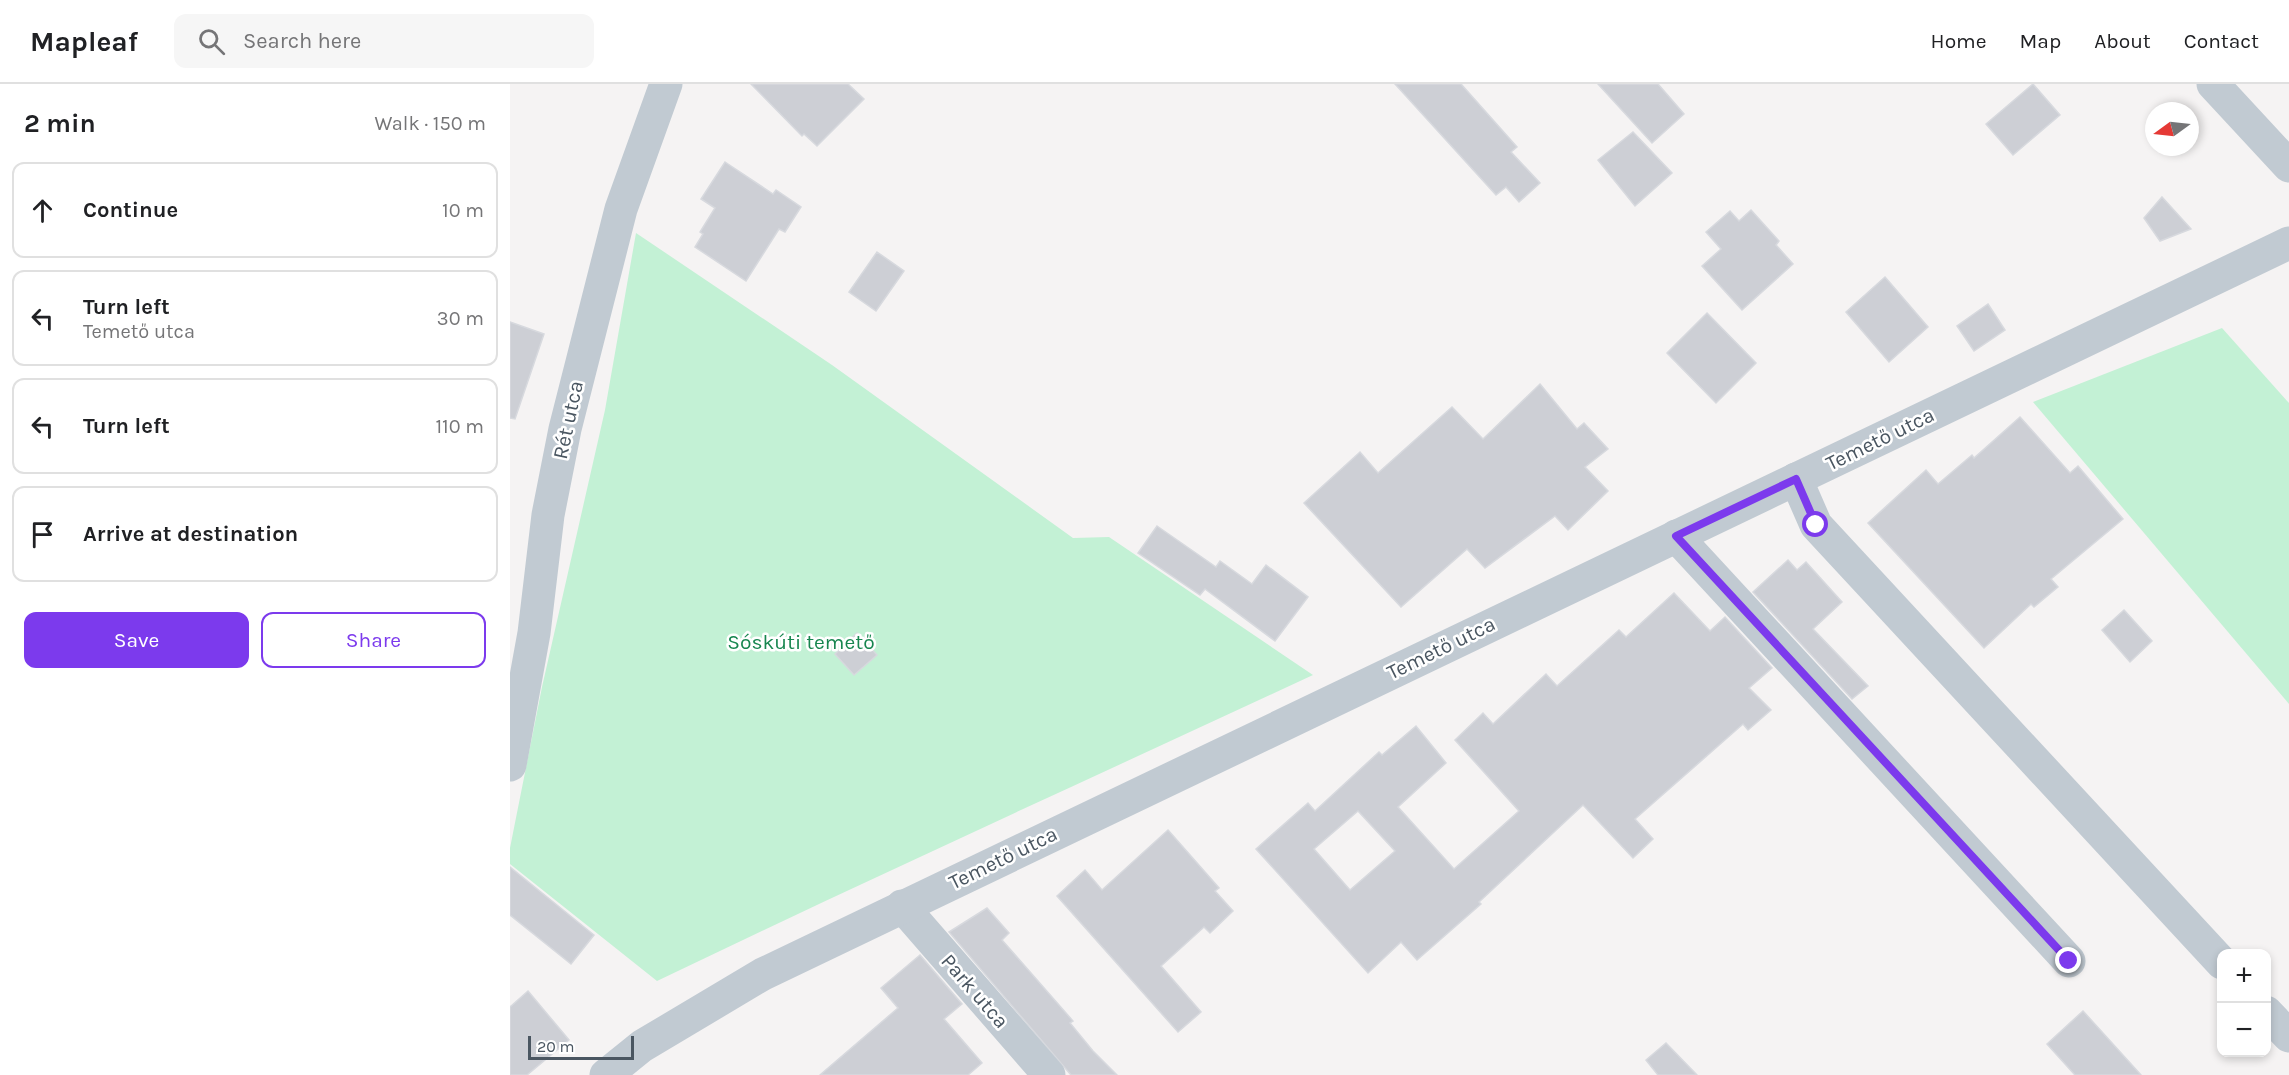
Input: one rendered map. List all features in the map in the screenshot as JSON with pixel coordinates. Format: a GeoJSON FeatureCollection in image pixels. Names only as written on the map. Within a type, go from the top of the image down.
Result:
{"type":"FeatureCollection","features":[{"type":"Feature","properties":{"kind":"street","name":"Rét utca"},"geometry":{"type":"LineString","coordinates":[[510,765],[534,633],[548,515],[565,429],[621,209],[666,84]]}},
{"type":"Feature","properties":{"kind":"street"},"geometry":{"type":"LineString","coordinates":[[2213,84],[2289,166]]}},
{"type":"Feature","properties":{"kind":"street","name":"Temető utca"},"geometry":{"type":"LineString","coordinates":[[606,1075],[642,1046],[764,974],[2289,243]]}},
{"type":"Feature","properties":{"kind":"street"},"geometry":{"type":"LineString","coordinates":[[1796,479],[1816,525],[2217,958]]}},
{"type":"Feature","properties":{"kind":"street"},"geometry":{"type":"LineString","coordinates":[[1676,536],[2069,961]]}},
{"type":"Feature","properties":{"kind":"street","name":"Park utca"},"geometry":{"type":"LineString","coordinates":[[902,906],[1049,1075]]}},
{"type":"Feature","properties":{"kind":"street"},"geometry":{"type":"LineString","coordinates":[[2271,1017],[2289,1036]]}},
{"type":"Feature","properties":{"kind":"green space","name":"Sóskúti temető"},"geometry":{"type":"Polygon","coordinates":[[[636,233],[832,365],[1073,538],[1109,537],[1313,675],[657,981],[510,864],[510,848],[542,687],[605,410],[636,233]]]}},
{"type":"Feature","properties":{"kind":"green space"},"geometry":{"type":"Polygon","coordinates":[[[2222,328],[2289,403],[2289,704],[2033,402],[2222,328]]]}},
{"type":"Feature","properties":{"kind":"building"},"geometry":{"type":"Polygon","coordinates":[[[751,84],[848,84],[864,99],[817,146],[804,134],[802,136],[751,84]]]}},
{"type":"Feature","properties":{"kind":"building"},"geometry":{"type":"Polygon","coordinates":[[[1395,84],[1461,84],[1517,147],[1511,152],[1540,183],[1519,202],[1506,187],[1496,195],[1395,84]]]}},
{"type":"Feature","properties":{"kind":"building"},"geometry":{"type":"Polygon","coordinates":[[[1598,84],[1658,84],[1684,114],[1652,143],[1598,84]]]}},
{"type":"Feature","properties":{"kind":"building"},"geometry":{"type":"Polygon","coordinates":[[[2033,84],[2060,115],[2013,155],[1986,124],[2033,84]]]}},
{"type":"Feature","properties":{"kind":"building"},"geometry":{"type":"Polygon","coordinates":[[[1633,132],[1672,173],[1635,206],[1598,160],[1633,132]]]}},
{"type":"Feature","properties":{"kind":"building"},"geometry":{"type":"Polygon","coordinates":[[[725,162],[773,194],[776,190],[801,207],[785,232],[779,229],[746,281],[695,247],[703,234],[700,232],[715,208],[701,199],[725,162]]]}},
{"type":"Feature","properties":{"kind":"building"},"geometry":{"type":"Polygon","coordinates":[[[2162,197],[2191,229],[2160,241],[2144,218],[2162,197]]]}},
{"type":"Feature","properties":{"kind":"building"},"geometry":{"type":"Polygon","coordinates":[[[1751,210],[1779,241],[1776,245],[1793,264],[1742,310],[1702,266],[1721,249],[1706,232],[1730,211],[1739,221],[1751,210]]]}},
{"type":"Feature","properties":{"kind":"building"},"geometry":{"type":"Polygon","coordinates":[[[877,252],[904,271],[876,311],[849,292],[877,252]]]}},
{"type":"Feature","properties":{"kind":"building"},"geometry":{"type":"Polygon","coordinates":[[[1885,277],[1928,327],[1889,362],[1846,312],[1885,277]]]}},
{"type":"Feature","properties":{"kind":"building"},"geometry":{"type":"Polygon","coordinates":[[[1988,304],[2005,330],[1974,351],[1957,326],[1988,304]]]}},
{"type":"Feature","properties":{"kind":"building"},"geometry":{"type":"Polygon","coordinates":[[[1707,313],[1756,363],[1716,403],[1667,353],[1707,313]]]}},
{"type":"Feature","properties":{"kind":"building"},"geometry":{"type":"Polygon","coordinates":[[[510,322],[544,334],[515,419],[510,418],[510,322]]]}},
{"type":"Feature","properties":{"kind":"building"},"geometry":{"type":"Polygon","coordinates":[[[1540,384],[1577,429],[1584,423],[1608,449],[1585,467],[1608,491],[1568,530],[1555,516],[1485,568],[1467,549],[1401,607],[1304,503],[1360,452],[1378,473],[1452,407],[1483,439],[1540,384]]]}},
{"type":"Feature","properties":{"kind":"building"},"geometry":{"type":"Polygon","coordinates":[[[2020,417],[2070,473],[2078,466],[2123,519],[2051,579],[2058,587],[2034,607],[2031,604],[1984,648],[1868,523],[1926,470],[1938,484],[1972,455],[1974,458],[2020,417]]]}},
{"type":"Feature","properties":{"kind":"building"},"geometry":{"type":"Polygon","coordinates":[[[1157,526],[1216,567],[1220,561],[1252,584],[1266,565],[1308,597],[1275,641],[1205,589],[1200,595],[1138,553],[1157,526]]]}},
{"type":"Feature","properties":{"kind":"building"},"geometry":{"type":"Polygon","coordinates":[[[1788,560],[1797,570],[1806,562],[1842,602],[1813,629],[1868,686],[1852,699],[1753,592],[1788,560]]]}},
{"type":"Feature","properties":{"kind":"building"},"geometry":{"type":"Polygon","coordinates":[[[1674,593],[1710,631],[1725,617],[1772,668],[1749,688],[1771,710],[1748,730],[1743,724],[1635,819],[1653,839],[1633,858],[1583,805],[1479,902],[1481,904],[1417,960],[1401,942],[1368,973],[1256,849],[1308,803],[1315,811],[1379,752],[1382,755],[1416,726],[1446,763],[1398,807],[1454,869],[1519,811],[1455,740],[1483,713],[1493,724],[1546,674],[1557,686],[1619,630],[1626,637],[1674,593]],[[1358,811],[1314,849],[1350,890],[1395,851],[1358,811]]]}},
{"type":"Feature","properties":{"kind":"building"},"geometry":{"type":"Polygon","coordinates":[[[2124,610],[2152,641],[2130,662],[2102,630],[2124,610]]]}},
{"type":"Feature","properties":{"kind":"building"},"geometry":{"type":"Polygon","coordinates":[[[857,633],[877,655],[854,675],[835,654],[857,633]]]}},
{"type":"Feature","properties":{"kind":"building"},"geometry":{"type":"Polygon","coordinates":[[[1168,830],[1219,888],[1215,891],[1233,911],[1210,933],[1204,927],[1161,966],[1201,1012],[1178,1032],[1057,896],[1085,870],[1102,890],[1168,830]]]}},
{"type":"Feature","properties":{"kind":"building"},"geometry":{"type":"Polygon","coordinates":[[[510,867],[594,935],[571,964],[510,915],[510,867]]]}},
{"type":"Feature","properties":{"kind":"building"},"geometry":{"type":"Polygon","coordinates":[[[987,908],[1009,933],[1002,940],[1073,1021],[1070,1023],[1093,1051],[1117,1075],[1071,1075],[949,932],[987,908]]]}},
{"type":"Feature","properties":{"kind":"building"},"geometry":{"type":"Polygon","coordinates":[[[920,955],[962,1004],[944,1019],[982,1063],[968,1075],[820,1075],[898,1008],[881,988],[920,955]]]}},
{"type":"Feature","properties":{"kind":"building"},"geometry":{"type":"Polygon","coordinates":[[[528,991],[569,1040],[527,1075],[510,1075],[510,1007],[528,991]]]}},
{"type":"Feature","properties":{"kind":"building"},"geometry":{"type":"Polygon","coordinates":[[[2083,1011],[2141,1075],[2075,1075],[2047,1044],[2083,1011]]]}},
{"type":"Feature","properties":{"kind":"building"},"geometry":{"type":"Polygon","coordinates":[[[1666,1043],[1697,1075],[1658,1075],[1646,1060],[1666,1043]]]}},
{"type":"Feature","properties":{"kind":"route"},"geometry":{"type":"LineString","coordinates":[[1816,525],[1796,479],[1676,536],[2069,961]]}}]}
